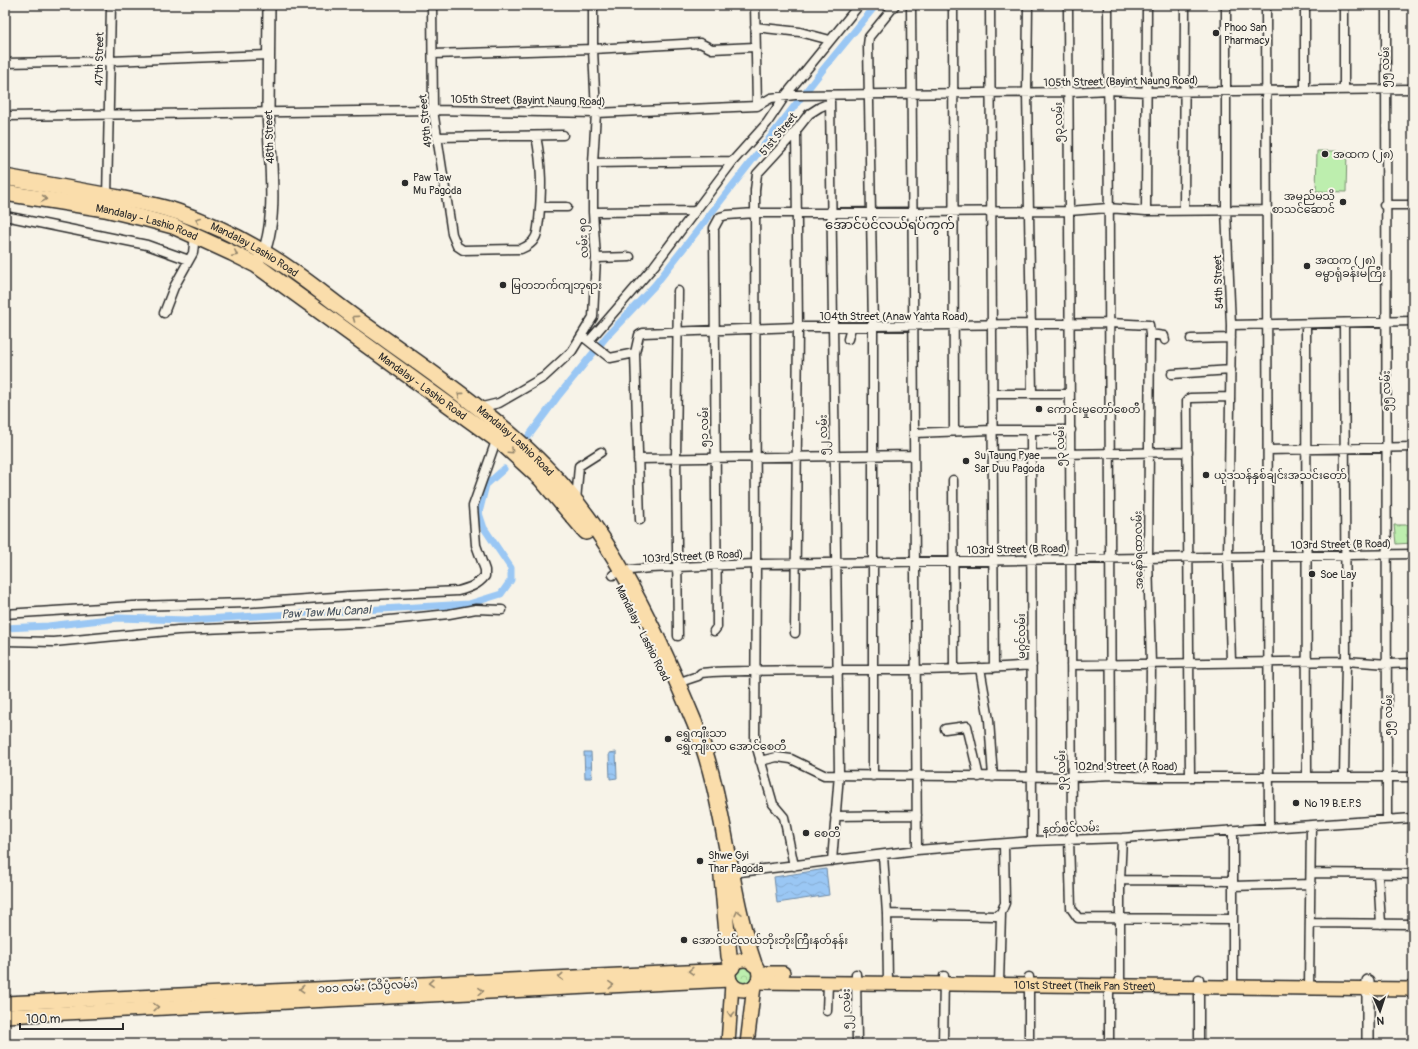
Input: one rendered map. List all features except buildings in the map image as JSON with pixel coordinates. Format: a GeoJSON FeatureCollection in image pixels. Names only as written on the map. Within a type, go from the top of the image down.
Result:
{"type":"FeatureCollection","features":[{"type":"Feature","properties":{"kind":"highway","name":"Mandalay Lashio Road"},"geometry":{"type":"LineString","coordinates":[[5,177],[106,202],[140,202],[178,212],[219,229],[264,252],[477,408],[499,434],[523,446],[576,501],[592,522],[617,573],[639,604],[677,683],[710,764],[732,873],[737,910],[756,976]]}},
{"type":"Feature","properties":{"kind":"highway","name":"Mandalay - Lashio Road"},"geometry":{"type":"LineString","coordinates":[[5,193],[106,202],[136,217],[173,226],[195,235],[256,265],[499,434],[540,478],[583,527],[617,573],[687,727],[701,764],[711,806],[720,861],[731,975]]}},
{"type":"Feature","properties":{"kind":"highway"},"geometry":{"type":"LineString","coordinates":[[136,217],[140,202]]}},
{"type":"Feature","properties":{"kind":"highway"},"geometry":{"type":"LineString","coordinates":[[210,242],[219,229]]}},
{"type":"Feature","properties":{"kind":"main road","name":"48th Street"},"geometry":{"type":"LineString","coordinates":[[256,265],[264,252],[270,235],[271,218],[268,111],[269,5]]}},
{"type":"Feature","properties":{"kind":"main road"},"geometry":{"type":"LineString","coordinates":[[728,1044],[731,975],[742,960],[756,976],[747,1044]]}},
{"type":"Feature","properties":{"kind":"main road"},"geometry":{"type":"LineString","coordinates":[[731,975],[740,990],[745,990],[756,976]]}},
{"type":"Feature","properties":{"kind":"main road","name":"၁၀၁ လမ်း (သိပ္ပံလမ်း)"},"geometry":{"type":"LineString","coordinates":[[5,1003],[731,975]]}},
{"type":"Feature","properties":{"kind":"main road","name":"၁၀၁ လမ်း (သိပ္ပံလမ်း)"},"geometry":{"type":"LineString","coordinates":[[5,1016],[731,975]]}},
{"type":"Feature","properties":{"kind":"main road","name":"101st Street (Theik Pan Street)"},"geometry":{"type":"LineString","coordinates":[[756,976],[828,983],[856,979]]}},
{"type":"Feature","properties":{"kind":"main road","name":"101st Street (Theik Pan Street)"},"geometry":{"type":"LineString","coordinates":[[756,976],[856,979],[1029,980],[1116,983],[1309,983],[1367,985],[1413,989]]}},
{"type":"Feature","properties":{"kind":"main road","name":"101st Street (Theik Pan Street)"},"geometry":{"type":"LineString","coordinates":[[1367,985],[1413,982]]}},
{"type":"Feature","properties":{"kind":"main road"},"geometry":{"type":"LineString","coordinates":[[1367,985],[1368,1044]]}},
{"type":"Feature","properties":{"kind":"street","name":"47th Street"},"geometry":{"type":"LineString","coordinates":[[106,202],[111,5]]}},
{"type":"Feature","properties":{"kind":"street","name":"49th Street"},"geometry":{"type":"LineString","coordinates":[[432,5],[433,110],[452,234],[456,246],[463,250],[520,249],[529,245],[536,238],[540,207]]}},
{"type":"Feature","properties":{"kind":"street","name":"လမ်း ၅၀"},"geometry":{"type":"LineString","coordinates":[[477,408],[499,403],[544,377],[585,339],[594,312],[596,258],[592,212],[596,113],[593,49],[593,5]]}},
{"type":"Feature","properties":{"kind":"street"},"geometry":{"type":"LineString","coordinates":[[755,5],[757,106]]}},
{"type":"Feature","properties":{"kind":"street"},"geometry":{"type":"LineString","coordinates":[[640,520],[635,353],[613,358],[607,357],[585,339],[654,266],[733,161],[767,123],[785,96],[859,5]]}},
{"type":"Feature","properties":{"kind":"street"},"geometry":{"type":"LineString","coordinates":[[873,776],[873,328],[868,40],[895,5]]}},
{"type":"Feature","properties":{"kind":"street"},"geometry":{"type":"LineString","coordinates":[[911,5],[915,777],[917,850]]}},
{"type":"Feature","properties":{"kind":"street"},"geometry":{"type":"LineString","coordinates":[[953,5],[952,94],[954,431]]}},
{"type":"Feature","properties":{"kind":"street"},"geometry":{"type":"LineString","coordinates":[[990,5],[989,93],[994,668]]}},
{"type":"Feature","properties":{"kind":"street"},"geometry":{"type":"LineString","coordinates":[[1028,5],[1027,93],[1032,394]]}},
{"type":"Feature","properties":{"kind":"street","name":"၅၃ လမ်း"},"geometry":{"type":"LineString","coordinates":[[1068,5],[1072,777],[1070,838],[1072,912],[1075,916],[1082,919],[1120,918]]}},
{"type":"Feature","properties":{"kind":"street"},"geometry":{"type":"LineString","coordinates":[[1108,5],[1111,775]]}},
{"type":"Feature","properties":{"kind":"street"},"geometry":{"type":"LineString","coordinates":[[1146,211],[1147,5]]}},
{"type":"Feature","properties":{"kind":"street"},"geometry":{"type":"LineString","coordinates":[[1184,210],[1185,5]]}},
{"type":"Feature","properties":{"kind":"street","name":"54th Street"},"geometry":{"type":"LineString","coordinates":[[1226,5],[1226,210],[1231,325],[1228,557],[1231,662]]}},
{"type":"Feature","properties":{"kind":"street"},"geometry":{"type":"LineString","coordinates":[[1266,5],[1268,210],[1268,828]]}},
{"type":"Feature","properties":{"kind":"street"},"geometry":{"type":"LineString","coordinates":[[1305,5],[1306,89]]}},
{"type":"Feature","properties":{"kind":"street"},"geometry":{"type":"LineString","coordinates":[[1344,5],[1344,90]]}},
{"type":"Feature","properties":{"kind":"street","name":"၅၅ လမ်း"},"geometry":{"type":"LineString","coordinates":[[1386,5],[1384,205],[1387,448],[1387,819]]}},
{"type":"Feature","properties":{"kind":"street"},"geometry":{"type":"LineString","coordinates":[[755,27],[800,32],[830,40]]}},
{"type":"Feature","properties":{"kind":"street"},"geometry":{"type":"LineString","coordinates":[[433,54],[593,49],[700,43],[712,49],[755,47]]}},
{"type":"Feature","properties":{"kind":"street"},"geometry":{"type":"LineString","coordinates":[[5,63],[110,61],[269,54]]}},
{"type":"Feature","properties":{"kind":"street","name":"105th Street (Bayint Naung Road)"},"geometry":{"type":"LineString","coordinates":[[5,116],[268,111],[433,110],[596,113],[757,106],[771,98],[795,95],[819,96],[830,100],[870,95],[1027,93],[1108,90],[1147,92],[1306,89],[1413,89]]}},
{"type":"Feature","properties":{"kind":"street","name":"51st Street"},"geometry":{"type":"LineString","coordinates":[[794,866],[784,817],[773,804],[754,741],[756,670],[755,190],[757,174],[814,110],[830,100]]}},
{"type":"Feature","properties":{"kind":"street","name":"၅၂ လမ်း"},"geometry":{"type":"LineString","coordinates":[[830,100],[839,774],[832,861]]}},
{"type":"Feature","properties":{"kind":"street"},"geometry":{"type":"LineString","coordinates":[[795,633],[798,327],[796,130]]}},
{"type":"Feature","properties":{"kind":"street"},"geometry":{"type":"LineString","coordinates":[[437,137],[563,135]]}},
{"type":"Feature","properties":{"kind":"street"},"geometry":{"type":"LineString","coordinates":[[536,136],[542,171],[540,207],[568,207]]}},
{"type":"Feature","properties":{"kind":"street"},"geometry":{"type":"LineString","coordinates":[[593,163],[733,161]]}},
{"type":"Feature","properties":{"kind":"street"},"geometry":{"type":"LineString","coordinates":[[1384,205],[1413,205]]}},
{"type":"Feature","properties":{"kind":"street"},"geometry":{"type":"LineString","coordinates":[[755,213],[832,214],[872,212],[1069,211],[1108,208],[1146,211],[1268,210]]}},
{"type":"Feature","properties":{"kind":"street"},"geometry":{"type":"LineString","coordinates":[[592,212],[695,211]]}},
{"type":"Feature","properties":{"kind":"street","name":"၅၁ လမ်း"},"geometry":{"type":"LineString","coordinates":[[714,631],[717,627],[714,458],[714,228],[720,217],[755,213]]}},
{"type":"Feature","properties":{"kind":"street"},"geometry":{"type":"LineString","coordinates":[[5,216],[147,245],[189,260]]}},
{"type":"Feature","properties":{"kind":"street"},"geometry":{"type":"LineString","coordinates":[[164,313],[174,287],[193,253],[195,235]]}},
{"type":"Feature","properties":{"kind":"street"},"geometry":{"type":"LineString","coordinates":[[596,258],[630,257]]}},
{"type":"Feature","properties":{"kind":"street"},"geometry":{"type":"LineString","coordinates":[[678,292],[676,458],[678,636]]}},
{"type":"Feature","properties":{"kind":"street"},"geometry":{"type":"LineString","coordinates":[[1231,325],[1413,321]]}},
{"type":"Feature","properties":{"kind":"street","name":"104th Street (Anaw Yahta Road)"},"geometry":{"type":"LineString","coordinates":[[635,353],[639,335],[643,333],[678,331],[798,327],[873,328],[1110,323],[1146,324]]}},
{"type":"Feature","properties":{"kind":"street"},"geometry":{"type":"LineString","coordinates":[[1344,323],[1346,661],[1344,777]]}},
{"type":"Feature","properties":{"kind":"street","name":"အနော်ရထာလမ်း"},"geometry":{"type":"LineString","coordinates":[[1146,324],[1149,327],[1150,334],[1148,558],[1151,664],[1150,777]]}},
{"type":"Feature","properties":{"kind":"street"},"geometry":{"type":"LineString","coordinates":[[1306,324],[1306,556],[1308,662],[1307,777]]}},
{"type":"Feature","properties":{"kind":"street"},"geometry":{"type":"LineString","coordinates":[[848,339],[851,328]]}},
{"type":"Feature","properties":{"kind":"street"},"geometry":{"type":"LineString","coordinates":[[1150,334],[1164,336],[1165,340]]}},
{"type":"Feature","properties":{"kind":"street"},"geometry":{"type":"LineString","coordinates":[[1191,339],[1231,338]]}},
{"type":"Feature","properties":{"kind":"street"},"geometry":{"type":"LineString","coordinates":[[1172,374],[1230,370]]}},
{"type":"Feature","properties":{"kind":"street"},"geometry":{"type":"LineString","coordinates":[[992,394],[1070,394]]}},
{"type":"Feature","properties":{"kind":"street"},"geometry":{"type":"LineString","coordinates":[[1190,777],[1188,399],[1230,397]]}},
{"type":"Feature","properties":{"kind":"street"},"geometry":{"type":"LineString","coordinates":[[914,433],[992,430],[1071,430]]}},
{"type":"Feature","properties":{"kind":"street","name":"မဂ္ဂင်လမ်း"},"geometry":{"type":"LineString","coordinates":[[1031,430],[1032,841]]}},
{"type":"Feature","properties":{"kind":"street"},"geometry":{"type":"LineString","coordinates":[[5,614],[133,606],[248,603],[349,596],[458,591],[470,588],[479,583],[485,576],[485,570],[476,545],[473,506],[499,434]]}},
{"type":"Feature","properties":{"kind":"street"},"geometry":{"type":"LineString","coordinates":[[1268,450],[1413,447]]}},
{"type":"Feature","properties":{"kind":"street"},"geometry":{"type":"LineString","coordinates":[[576,501],[579,466],[600,452]]}},
{"type":"Feature","properties":{"kind":"street"},"geometry":{"type":"LineString","coordinates":[[992,454],[1188,452]]}},
{"type":"Feature","properties":{"kind":"street"},"geometry":{"type":"LineString","coordinates":[[638,459],[914,455]]}},
{"type":"Feature","properties":{"kind":"street"},"geometry":{"type":"LineString","coordinates":[[953,480],[954,669]]}},
{"type":"Feature","properties":{"kind":"street","name":"103rd Street (B Road)"},"geometry":{"type":"LineString","coordinates":[[617,573],[678,566],[835,562],[1071,560],[1413,554]]}},
{"type":"Feature","properties":{"kind":"street"},"geometry":{"type":"LineString","coordinates":[[5,641],[54,642],[178,630],[360,623],[449,614],[476,609],[502,610]]}},
{"type":"Feature","properties":{"kind":"street"},"geometry":{"type":"LineString","coordinates":[[1071,665],[1346,661],[1388,664],[1413,663]]}},
{"type":"Feature","properties":{"kind":"street"},"geometry":{"type":"LineString","coordinates":[[677,683],[698,676],[701,673],[756,670],[915,670],[994,668],[1032,665]]}},
{"type":"Feature","properties":{"kind":"street"},"geometry":{"type":"LineString","coordinates":[[980,668],[989,720],[994,777]]}},
{"type":"Feature","properties":{"kind":"street"},"geometry":{"type":"LineString","coordinates":[[945,729],[967,726],[979,777]]}},
{"type":"Feature","properties":{"kind":"street","name":"102nd Street (A Road)"},"geometry":{"type":"LineString","coordinates":[[760,761],[777,757],[804,764],[824,774],[873,776],[1072,777],[1111,775],[1150,777],[1269,778],[1413,777]]}},
{"type":"Feature","properties":{"kind":"street"},"geometry":{"type":"LineString","coordinates":[[835,816],[917,815]]}},
{"type":"Feature","properties":{"kind":"street","name":"နတ်စင်လမ်း"},"geometry":{"type":"LineString","coordinates":[[732,873],[917,850],[1070,838],[1122,838],[1413,818]]}},
{"type":"Feature","properties":{"kind":"street"},"geometry":{"type":"LineString","coordinates":[[1309,983],[1311,826]]}},
{"type":"Feature","properties":{"kind":"street"},"geometry":{"type":"LineString","coordinates":[[1233,830],[1233,983]]}},
{"type":"Feature","properties":{"kind":"street"},"geometry":{"type":"LineString","coordinates":[[1109,1044],[1116,983],[1120,918],[1122,838]]}},
{"type":"Feature","properties":{"kind":"street"},"geometry":{"type":"LineString","coordinates":[[1000,980],[1002,913],[1005,903],[1004,844]]}},
{"type":"Feature","properties":{"kind":"street"},"geometry":{"type":"LineString","coordinates":[[883,855],[888,914],[888,979]]}},
{"type":"Feature","properties":{"kind":"street"},"geometry":{"type":"LineString","coordinates":[[1311,873],[1413,874]]}},
{"type":"Feature","properties":{"kind":"street"},"geometry":{"type":"LineString","coordinates":[[1378,874],[1381,924]]}},
{"type":"Feature","properties":{"kind":"street"},"geometry":{"type":"LineString","coordinates":[[1120,880],[1233,884],[1311,884]]}},
{"type":"Feature","properties":{"kind":"street"},"geometry":{"type":"LineString","coordinates":[[888,914],[996,916],[1002,913]]}},
{"type":"Feature","properties":{"kind":"street"},"geometry":{"type":"LineString","coordinates":[[1120,918],[1233,919]]}},
{"type":"Feature","properties":{"kind":"street"},"geometry":{"type":"LineString","coordinates":[[1310,923],[1413,924]]}},
{"type":"Feature","properties":{"kind":"street","name":"၅၂ လမ်း"},"geometry":{"type":"LineString","coordinates":[[856,979],[857,1044]]}},
{"type":"Feature","properties":{"kind":"street"},"geometry":{"type":"LineString","coordinates":[[944,979],[944,1044]]}},
{"type":"Feature","properties":{"kind":"street"},"geometry":{"type":"LineString","coordinates":[[1029,980],[1029,1044]]}},
{"type":"Feature","properties":{"kind":"street"},"geometry":{"type":"LineString","coordinates":[[827,1011],[828,983]]}},
{"type":"Feature","properties":{"kind":"street"},"geometry":{"type":"LineString","coordinates":[[1199,983],[1199,1044]]}},
{"type":"Feature","properties":{"kind":"green space"},"geometry":{"type":"Polygon","coordinates":[[[1317,151],[1347,151],[1346,192],[1316,191],[1317,151]]]}},
{"type":"Feature","properties":{"kind":"green space"},"geometry":{"type":"Polygon","coordinates":[[[1394,525],[1413,525],[1413,543],[1396,544],[1394,525]]]}},
{"type":"Feature","properties":{"kind":"green space"},"geometry":{"type":"Polygon","coordinates":[[[740,966],[748,966],[753,971],[751,982],[748,984],[740,984],[735,979],[735,971],[740,966]]]}},
{"type":"Feature","properties":{"kind":"water"},"geometry":{"type":"Polygon","coordinates":[[[584,752],[591,752],[592,778],[585,778],[584,752]]]}},
{"type":"Feature","properties":{"kind":"water"},"geometry":{"type":"Polygon","coordinates":[[[616,752],[617,778],[610,779],[609,753],[616,752]]]}},
{"type":"Feature","properties":{"kind":"water"},"geometry":{"type":"Polygon","coordinates":[[[826,869],[829,895],[777,903],[774,877],[826,869]]]}},
{"type":"Feature","properties":{"kind":"waterway"},"geometry":{"type":"LineString","coordinates":[[525,441],[559,395],[607,336],[655,285],[821,72],[876,5]]}},
{"type":"Feature","properties":{"kind":"waterway","name":"Paw Taw Mu Canal"},"geometry":{"type":"LineString","coordinates":[[5,628],[48,626],[118,618],[187,620],[469,604],[501,594],[511,580],[511,568],[484,528],[479,513],[486,485],[504,469]]}},
{"type":"Feature","properties":{"kind":"place","name":"Phoo San Pharmacy"},"geometry":{"type":"Point","coordinates":[1216,33]}},
{"type":"Feature","properties":{"kind":"place","name":"အထက (၂၈)"},"geometry":{"type":"Point","coordinates":[1325,154]}},
{"type":"Feature","properties":{"kind":"place","name":"Paw Taw Mu Pagoda"},"geometry":{"type":"Point","coordinates":[405,183]}},
{"type":"Feature","properties":{"kind":"place","name":"အမည်မသိ စာသင်ဆောင်"},"geometry":{"type":"Point","coordinates":[1343,202]}},
{"type":"Feature","properties":{"kind":"place","name":"အထက (၂၈) ဓမ္မာရုံခန်းမကြီး"},"geometry":{"type":"Point","coordinates":[1307,266]}},
{"type":"Feature","properties":{"kind":"place","name":"မြတဘက်ကျဘုရား"},"geometry":{"type":"Point","coordinates":[503,285]}},
{"type":"Feature","properties":{"kind":"place","name":"ကောင်းမှုတော်စေတီ"},"geometry":{"type":"Point","coordinates":[1039,409]}},
{"type":"Feature","properties":{"kind":"place","name":"Su Taung Pyae Sar Duu Pagoda"},"geometry":{"type":"Point","coordinates":[966,461]}},
{"type":"Feature","properties":{"kind":"place","name":"ယုဒသန်နှစ်ချင်းအသင်းတော်"},"geometry":{"type":"Point","coordinates":[1206,475]}},
{"type":"Feature","properties":{"kind":"place","name":"Soe Lay"},"geometry":{"type":"Point","coordinates":[1312,574]}},
{"type":"Feature","properties":{"kind":"place","name":"ရွှေကျီးသာ ရွှေကျီးလာ အောင်စေတီ"},"geometry":{"type":"Point","coordinates":[668,739]}},
{"type":"Feature","properties":{"kind":"place","name":"No 19 B.E.P.S"},"geometry":{"type":"Point","coordinates":[1296,803]}},
{"type":"Feature","properties":{"kind":"place","name":"စေတီ"},"geometry":{"type":"Point","coordinates":[806,833]}},
{"type":"Feature","properties":{"kind":"place","name":"Shwe Gyi Thar Pagoda"},"geometry":{"type":"Point","coordinates":[700,861]}},
{"type":"Feature","properties":{"kind":"place","name":"အောင်ပင်လယ်ဘိုးဘိုးကြီးနတ်နန်း"},"geometry":{"type":"Point","coordinates":[684,940]}},
{"type":"Feature","properties":{"kind":"district","name":"အောင်ပင်လယ်ရပ်ကွက်"},"geometry":{"type":"Point","coordinates":[890,224]}}]}
